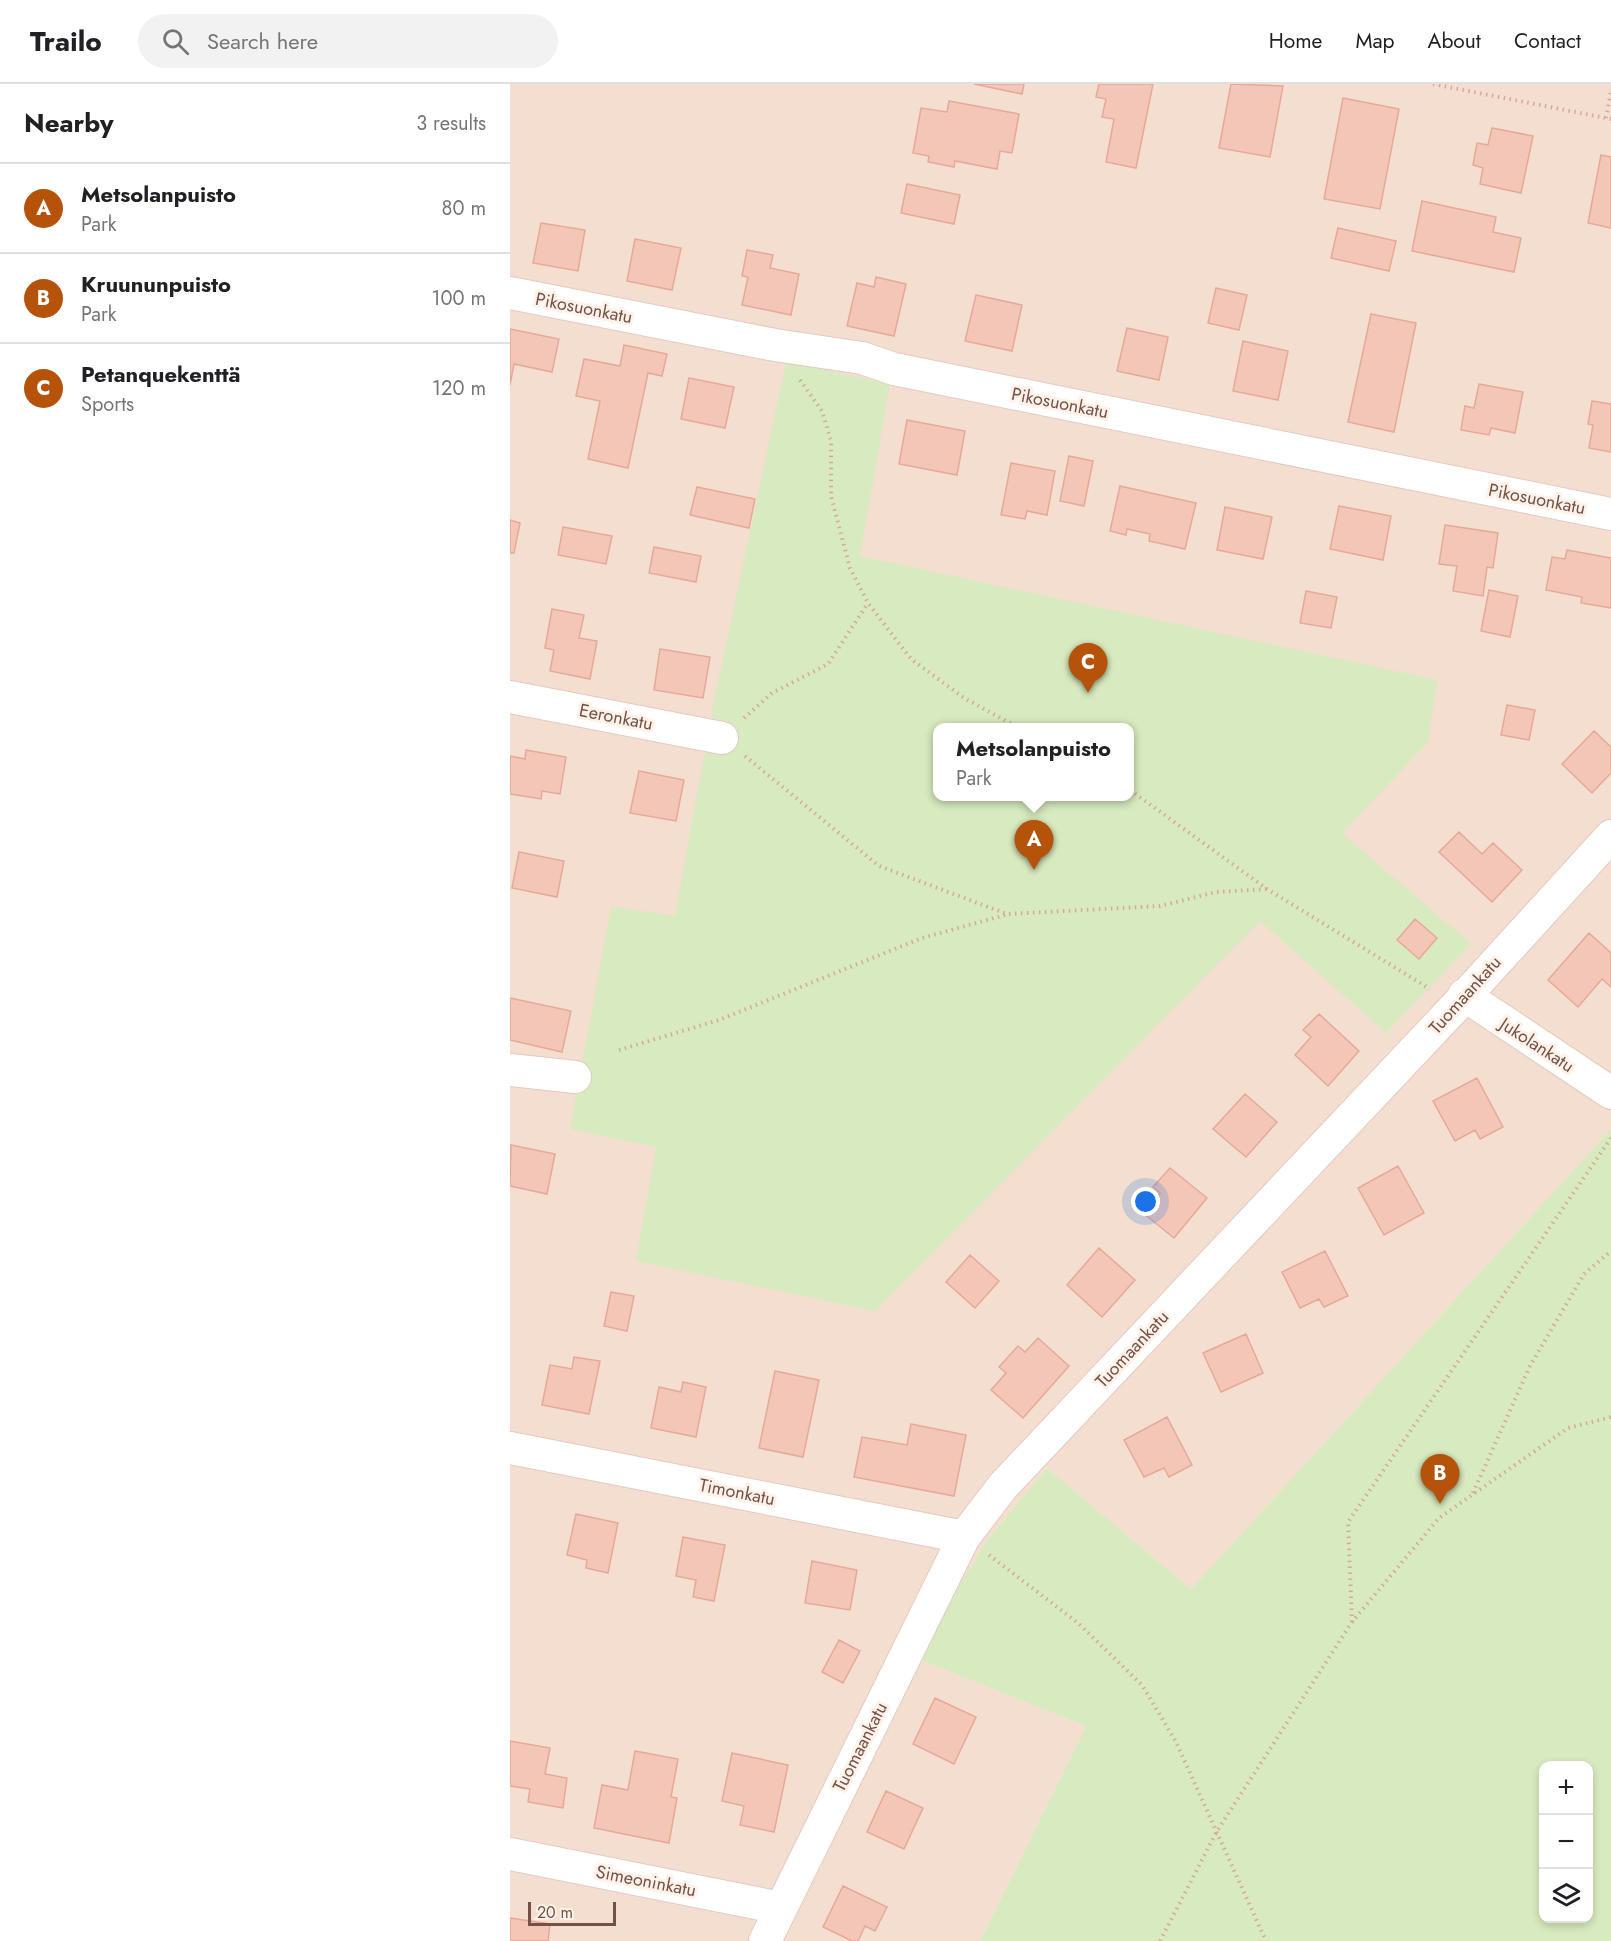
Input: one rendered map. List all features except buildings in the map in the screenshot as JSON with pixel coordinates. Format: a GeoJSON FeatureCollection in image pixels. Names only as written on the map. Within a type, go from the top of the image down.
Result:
{"type":"FeatureCollection","features":[{"type":"Feature","properties":{"kind":"street","name":"Pikosuonkatu"},"geometry":{"type":"LineString","coordinates":[[510,293],[775,345],[862,358],[894,369],[1611,514]]}},
{"type":"Feature","properties":{"kind":"street","name":"Eeronkatu"},"geometry":{"type":"LineString","coordinates":[[510,697],[722,738]]}},
{"type":"Feature","properties":{"kind":"street","name":"Tuomaankatu"},"geometry":{"type":"LineString","coordinates":[[765,1941],[964,1537],[1003,1486],[1611,836]]}},
{"type":"Feature","properties":{"kind":"street","name":"Jukolankatu"},"geometry":{"type":"LineString","coordinates":[[1460,1000],[1611,1093]]}},
{"type":"Feature","properties":{"kind":"street"},"geometry":{"type":"LineString","coordinates":[[510,1070],[575,1077]]}},
{"type":"Feature","properties":{"kind":"street","name":"Timonkatu"},"geometry":{"type":"LineString","coordinates":[[510,1448],[964,1537]]}},
{"type":"Feature","properties":{"kind":"street","name":"Simeoninkatu"},"geometry":{"type":"LineString","coordinates":[[510,1854],[781,1908]]}},
{"type":"Feature","properties":{"kind":"path"},"geometry":{"type":"LineString","coordinates":[[1433,84],[1609,118],[1611,92]]}},
{"type":"Feature","properties":{"kind":"path"},"geometry":{"type":"LineString","coordinates":[[775,345],[822,411],[831,441],[831,496],[850,568],[868,603],[911,659],[964,698],[1010,723]]}},
{"type":"Feature","properties":{"kind":"path"},"geometry":{"type":"LineString","coordinates":[[868,603],[828,664],[772,693],[722,738],[879,866],[1007,914]]}},
{"type":"Feature","properties":{"kind":"path"},"geometry":{"type":"LineString","coordinates":[[1134,793],[1267,889],[1460,1000]]}},
{"type":"Feature","properties":{"kind":"path"},"geometry":{"type":"LineString","coordinates":[[619,1050],[719,1020],[922,938],[1007,914],[1160,906],[1216,892],[1267,889]]}},
{"type":"Feature","properties":{"kind":"path"},"geometry":{"type":"LineString","coordinates":[[1352,1622],[1348,1522],[1611,1138]]}},
{"type":"Feature","properties":{"kind":"path"},"geometry":{"type":"LineString","coordinates":[[1472,1494],[1530,1366],[1584,1274],[1611,1251]]}},
{"type":"Feature","properties":{"kind":"path"},"geometry":{"type":"LineString","coordinates":[[1160,1941],[1217,1831],[1352,1622],[1440,1518],[1568,1428],[1611,1417]]}},
{"type":"Feature","properties":{"kind":"path"},"geometry":{"type":"LineString","coordinates":[[964,1537],[1078,1623],[1142,1685],[1176,1742],[1266,1941]]}},
{"type":"Feature","properties":{"kind":"shaded area"},"geometry":{"type":"Polygon","coordinates":[[[510,84],[1611,84],[1611,1129],[1191,1589],[1047,1468],[987,1540],[956,1591],[922,1660],[1086,1726],[980,1941],[510,1941],[510,84]]]}},
{"type":"Feature","properties":{"kind":"green space"},"geometry":{"type":"Polygon","coordinates":[[[786,362],[890,384],[860,556],[1437,680],[1428,742],[1342,833],[1471,944],[1386,1033],[1260,921],[875,1311],[636,1261],[656,1147],[570,1129],[611,906],[675,916],[712,711],[786,362]]]}},
{"type":"Feature","properties":{"kind":"green space"},"geometry":{"type":"Polygon","coordinates":[[[1611,1129],[1611,1941],[980,1941],[1086,1726],[921,1660],[956,1591],[987,1540],[1047,1468],[1191,1589],[1611,1129]]]}},
{"type":"Feature","properties":{"kind":"place","name":"Petanquekenttä"},"geometry":{"type":"Point","coordinates":[1088,693]}},
{"type":"Feature","properties":{"kind":"place","name":"Metsolanpuisto"},"geometry":{"type":"Point","coordinates":[1034,870]}},
{"type":"Feature","properties":{"kind":"place","name":"Kruununpuisto"},"geometry":{"type":"Point","coordinates":[1440,1504]}}]}
